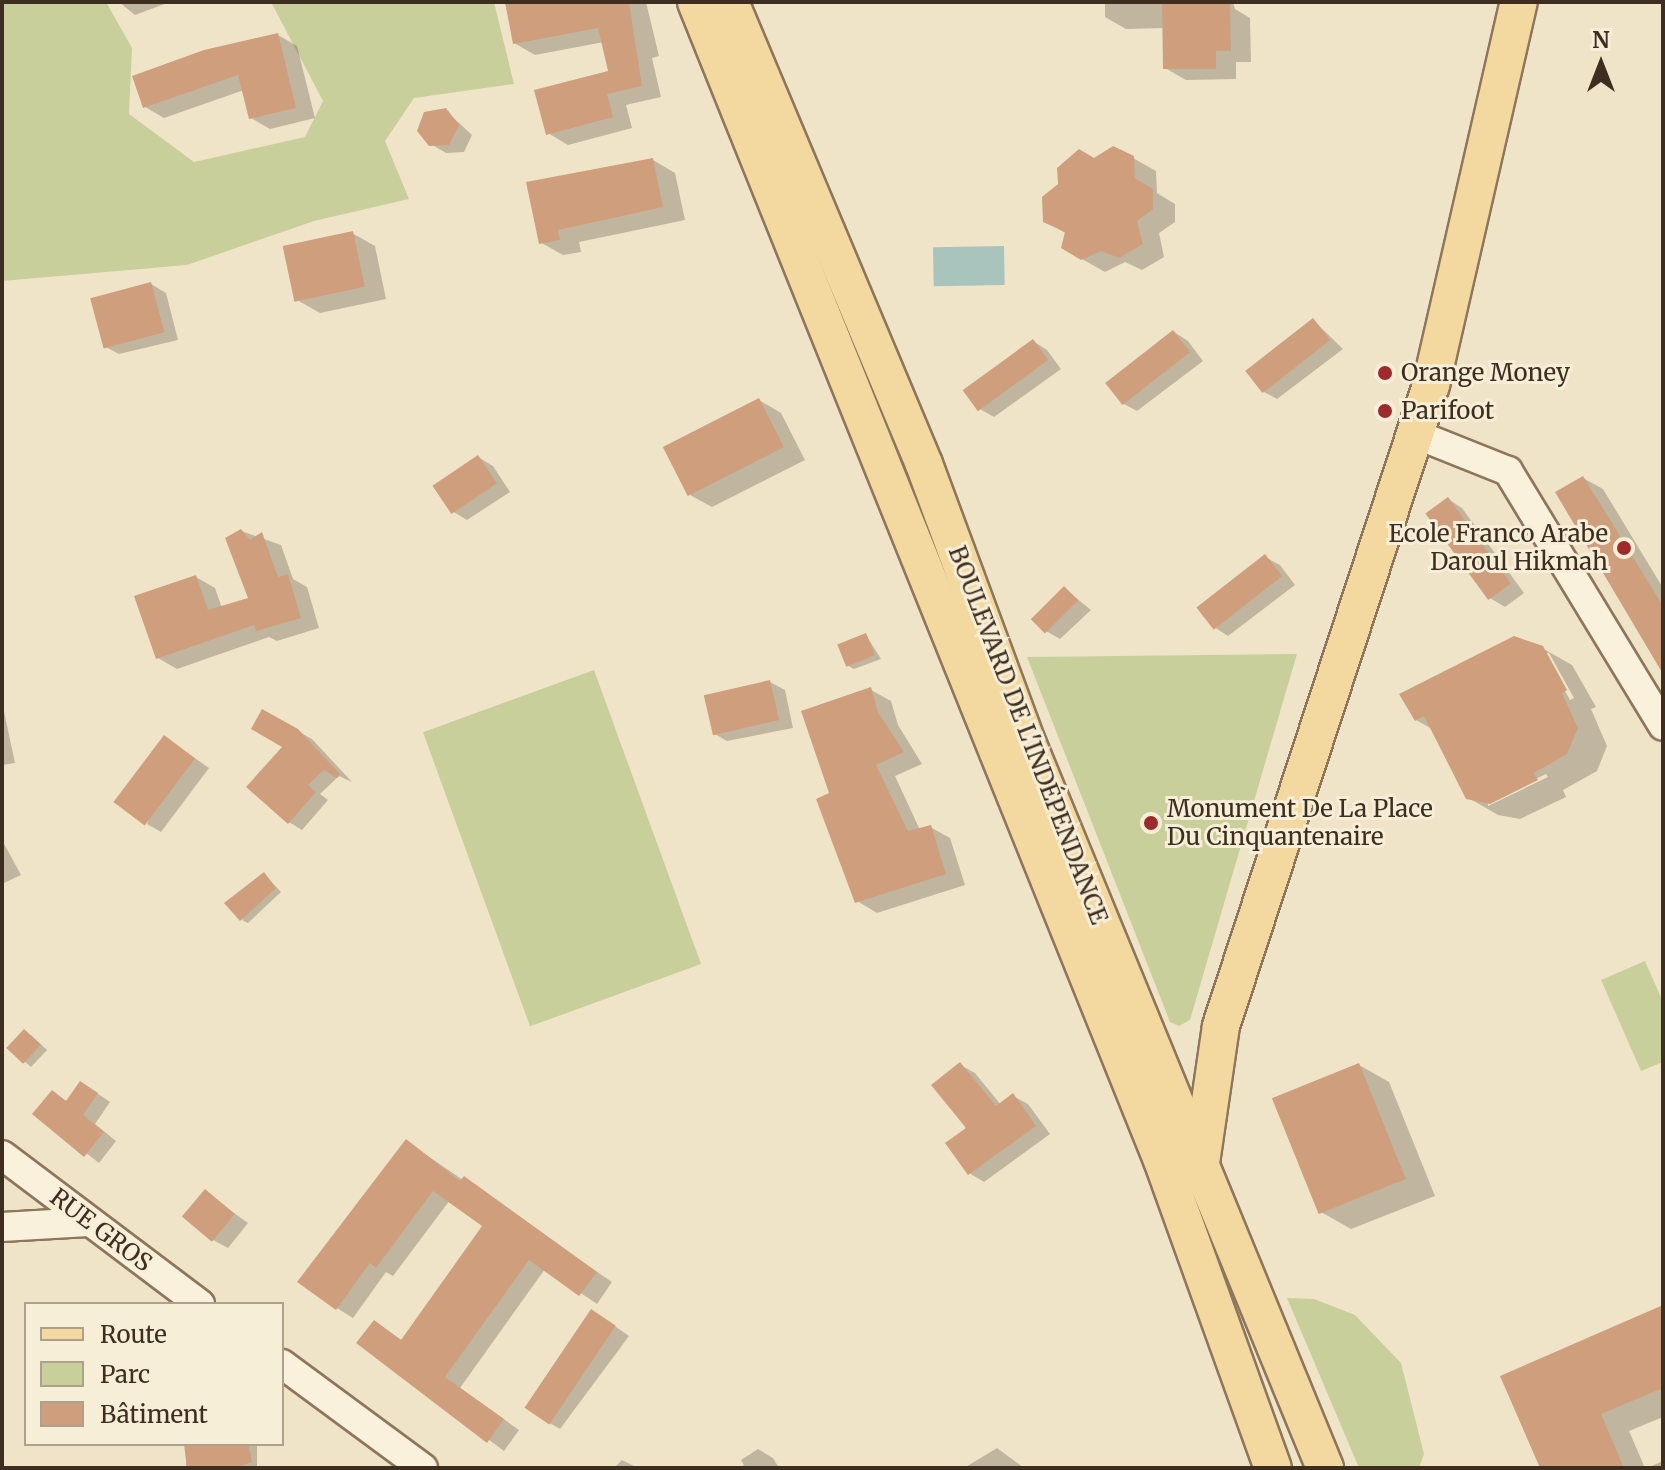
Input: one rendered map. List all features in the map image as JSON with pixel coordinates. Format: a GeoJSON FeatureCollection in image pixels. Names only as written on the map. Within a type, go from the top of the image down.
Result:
{"type":"FeatureCollection","features":[{"type":"Feature","properties":{"kind":"main road","name":"BOULEVARD DE L'INDÉPENDANCE"},"geometry":{"type":"LineString","coordinates":[[696,2],[1162,1160],[1273,1468]]}},
{"type":"Feature","properties":{"kind":"main road","name":"BOULEVARD DE L'INDÉPENDANCE"},"geometry":{"type":"LineString","coordinates":[[730,2],[924,464],[1027,742],[1325,1468]]}},
{"type":"Feature","properties":{"kind":"main road"},"geometry":{"type":"LineString","coordinates":[[1202,1276],[1201,1164],[1221,1026],[1431,385],[1519,2]]}},
{"type":"Feature","properties":{"kind":"street"},"geometry":{"type":"LineString","coordinates":[[1415,434],[1508,471],[1663,726]]}},
{"type":"Feature","properties":{"kind":"street","name":"RUE GROS"},"geometry":{"type":"LineString","coordinates":[[2,1155],[197,1302]]}},
{"type":"Feature","properties":{"kind":"street"},"geometry":{"type":"LineString","coordinates":[[2,1227],[88,1222]]}},
{"type":"Feature","properties":{"kind":"street"},"geometry":{"type":"LineString","coordinates":[[284,1365],[423,1468]]}},
{"type":"Feature","properties":{"kind":"green space"},"geometry":{"type":"Polygon","coordinates":[[[2,2],[106,2],[132,48],[129,114],[194,162],[305,137],[323,101],[271,2],[494,2],[514,84],[414,98],[385,141],[409,199],[314,221],[187,265],[2,281],[2,2]]]}},
{"type":"Feature","properties":{"kind":"green space"},"geometry":{"type":"Polygon","coordinates":[[[1297,654],[1190,1020],[1179,1026],[1170,1022],[1027,657],[1297,654]]]}},
{"type":"Feature","properties":{"kind":"green space"},"geometry":{"type":"Polygon","coordinates":[[[594,670],[701,964],[530,1026],[423,732],[594,670]]]}},
{"type":"Feature","properties":{"kind":"green space"},"geometry":{"type":"Polygon","coordinates":[[[1645,961],[1663,1002],[1663,1062],[1641,1071],[1601,980],[1645,961]]]}},
{"type":"Feature","properties":{"kind":"green space"},"geometry":{"type":"Polygon","coordinates":[[[1287,1298],[1314,1299],[1355,1315],[1401,1363],[1424,1454],[1419,1468],[1359,1468],[1287,1298]]]}},
{"type":"Feature","properties":{"kind":"water"},"geometry":{"type":"Polygon","coordinates":[[[1004,246],[1005,285],[934,286],[933,247],[1004,246]]]}},
{"type":"Feature","properties":{"kind":"building"},"geometry":{"type":"Polygon","coordinates":[[[505,2],[629,2],[642,86],[607,94],[613,117],[546,135],[534,90],[608,71],[598,28],[513,44],[505,2]]]}},
{"type":"Feature","properties":{"kind":"building"},"geometry":{"type":"Polygon","coordinates":[[[1162,2],[1230,4],[1231,51],[1216,51],[1216,69],[1163,69],[1162,2]]]}},
{"type":"Feature","properties":{"kind":"building"},"geometry":{"type":"Polygon","coordinates":[[[278,33],[296,108],[249,119],[238,75],[143,108],[132,76],[204,50],[278,33]]]}},
{"type":"Feature","properties":{"kind":"building"},"geometry":{"type":"Polygon","coordinates":[[[446,108],[459,125],[449,145],[429,146],[417,131],[424,112],[446,108]]]}},
{"type":"Feature","properties":{"kind":"building"},"geometry":{"type":"Polygon","coordinates":[[[1113,146],[1134,156],[1135,178],[1153,189],[1153,209],[1137,221],[1143,244],[1119,258],[1101,251],[1081,260],[1061,248],[1065,232],[1043,222],[1042,197],[1058,184],[1057,168],[1079,149],[1094,158],[1113,146]]]}},
{"type":"Feature","properties":{"kind":"building"},"geometry":{"type":"Polygon","coordinates":[[[653,158],[663,207],[558,230],[560,240],[539,244],[526,182],[653,158]]]}},
{"type":"Feature","properties":{"kind":"building"},"geometry":{"type":"Polygon","coordinates":[[[353,231],[365,287],[294,302],[283,246],[353,231]]]}},
{"type":"Feature","properties":{"kind":"building"},"geometry":{"type":"Polygon","coordinates":[[[151,282],[164,332],[104,349],[90,298],[151,282]]]}},
{"type":"Feature","properties":{"kind":"building"},"geometry":{"type":"Polygon","coordinates":[[[1313,318],[1330,340],[1262,393],[1245,371],[1313,318]]]}},
{"type":"Feature","properties":{"kind":"building"},"geometry":{"type":"Polygon","coordinates":[[[1173,330],[1190,352],[1122,405],[1105,383],[1173,330]]]}},
{"type":"Feature","properties":{"kind":"building"},"geometry":{"type":"Polygon","coordinates":[[[1033,339],[1048,360],[978,411],[963,390],[1033,339]]]}},
{"type":"Feature","properties":{"kind":"building"},"geometry":{"type":"Polygon","coordinates":[[[759,398],[784,447],[688,496],[663,447],[759,398]]]}},
{"type":"Feature","properties":{"kind":"building"},"geometry":{"type":"Polygon","coordinates":[[[478,455],[497,483],[451,514],[432,486],[478,455]]]}},
{"type":"Feature","properties":{"kind":"building"},"geometry":{"type":"Polygon","coordinates":[[[1583,476],[1663,606],[1663,674],[1555,492],[1583,476]]]}},
{"type":"Feature","properties":{"kind":"building"},"geometry":{"type":"Polygon","coordinates":[[[1448,497],[1511,584],[1488,600],[1425,513],[1448,497]]]}},
{"type":"Feature","properties":{"kind":"building"},"geometry":{"type":"Polygon","coordinates":[[[241,529],[250,540],[262,532],[278,577],[288,574],[301,618],[256,631],[254,625],[156,659],[134,596],[196,575],[208,610],[248,598],[225,538],[241,529]]]}},
{"type":"Feature","properties":{"kind":"building"},"geometry":{"type":"Polygon","coordinates":[[[1265,554],[1282,576],[1214,630],[1196,608],[1265,554]]]}},
{"type":"Feature","properties":{"kind":"building"},"geometry":{"type":"Polygon","coordinates":[[[1064,586],[1078,600],[1045,633],[1031,619],[1064,586]]]}},
{"type":"Feature","properties":{"kind":"building"},"geometry":{"type":"Polygon","coordinates":[[[866,633],[875,655],[846,667],[837,645],[866,633]]]}},
{"type":"Feature","properties":{"kind":"building"},"geometry":{"type":"Polygon","coordinates":[[[1514,636],[1543,646],[1567,690],[1562,693],[1578,728],[1567,754],[1534,773],[1538,780],[1490,804],[1466,799],[1424,716],[1415,721],[1399,694],[1514,636]]]}},
{"type":"Feature","properties":{"kind":"building"},"geometry":{"type":"Polygon","coordinates":[[[770,680],[779,720],[713,735],[704,695],[770,680]]]}},
{"type":"Feature","properties":{"kind":"building"},"geometry":{"type":"Polygon","coordinates":[[[871,687],[878,712],[904,752],[876,765],[908,831],[931,825],[946,874],[855,903],[816,799],[829,793],[801,711],[871,687]]]}},
{"type":"Feature","properties":{"kind":"building"},"geometry":{"type":"Polygon","coordinates":[[[262,709],[298,729],[340,774],[337,778],[324,770],[308,785],[316,792],[288,824],[246,787],[282,747],[251,729],[262,709]]]}},
{"type":"Feature","properties":{"kind":"building"},"geometry":{"type":"Polygon","coordinates":[[[164,735],[195,758],[145,826],[113,802],[164,735]]]}},
{"type":"Feature","properties":{"kind":"building"},"geometry":{"type":"Polygon","coordinates":[[[264,872],[276,888],[240,921],[224,903],[264,872]]]}},
{"type":"Feature","properties":{"kind":"building"},"geometry":{"type":"Polygon","coordinates":[[[24,1029],[41,1045],[23,1064],[6,1048],[24,1029]]]}},
{"type":"Feature","properties":{"kind":"building"},"geometry":{"type":"Polygon","coordinates":[[[960,1062],[996,1106],[1013,1093],[1036,1126],[968,1175],[945,1143],[966,1128],[931,1085],[960,1062]]]}},
{"type":"Feature","properties":{"kind":"building"},"geometry":{"type":"Polygon","coordinates":[[[1359,1063],[1406,1179],[1319,1214],[1272,1098],[1359,1063]]]}},
{"type":"Feature","properties":{"kind":"building"},"geometry":{"type":"Polygon","coordinates":[[[80,1081],[98,1093],[83,1115],[104,1132],[84,1157],[32,1114],[52,1090],[66,1101],[80,1081]]]}},
{"type":"Feature","properties":{"kind":"building"},"geometry":{"type":"Polygon","coordinates":[[[406,1139],[460,1181],[464,1176],[597,1272],[579,1296],[529,1260],[445,1377],[504,1419],[487,1443],[356,1343],[374,1320],[401,1340],[482,1226],[433,1191],[376,1268],[370,1263],[336,1310],[297,1282],[406,1139]]]}},
{"type":"Feature","properties":{"kind":"building"},"geometry":{"type":"Polygon","coordinates":[[[205,1189],[235,1214],[212,1242],[182,1217],[205,1189]]]}},
{"type":"Feature","properties":{"kind":"building"},"geometry":{"type":"Polygon","coordinates":[[[1663,1305],[1663,1388],[1601,1414],[1624,1468],[1540,1468],[1500,1376],[1663,1305]]]}},
{"type":"Feature","properties":{"kind":"building"},"geometry":{"type":"Polygon","coordinates":[[[591,1309],[616,1326],[549,1424],[524,1408],[591,1309]]]}},
{"type":"Feature","properties":{"kind":"building"},"geometry":{"type":"Polygon","coordinates":[[[184,1446],[248,1446],[252,1462],[235,1468],[187,1468],[184,1446]]]}},
{"type":"Feature","properties":{"kind":"place","name":"Orange Money"},"geometry":{"type":"Point","coordinates":[1385,373]}},
{"type":"Feature","properties":{"kind":"place","name":"Parifoot"},"geometry":{"type":"Point","coordinates":[1385,411]}},
{"type":"Feature","properties":{"kind":"place","name":"Ecole Franco Arabe Daroul Hikmah"},"geometry":{"type":"Point","coordinates":[1624,548]}},
{"type":"Feature","properties":{"kind":"place","name":"Monument De La Place Du Cinquantenaire"},"geometry":{"type":"Point","coordinates":[1151,823]}}]}
